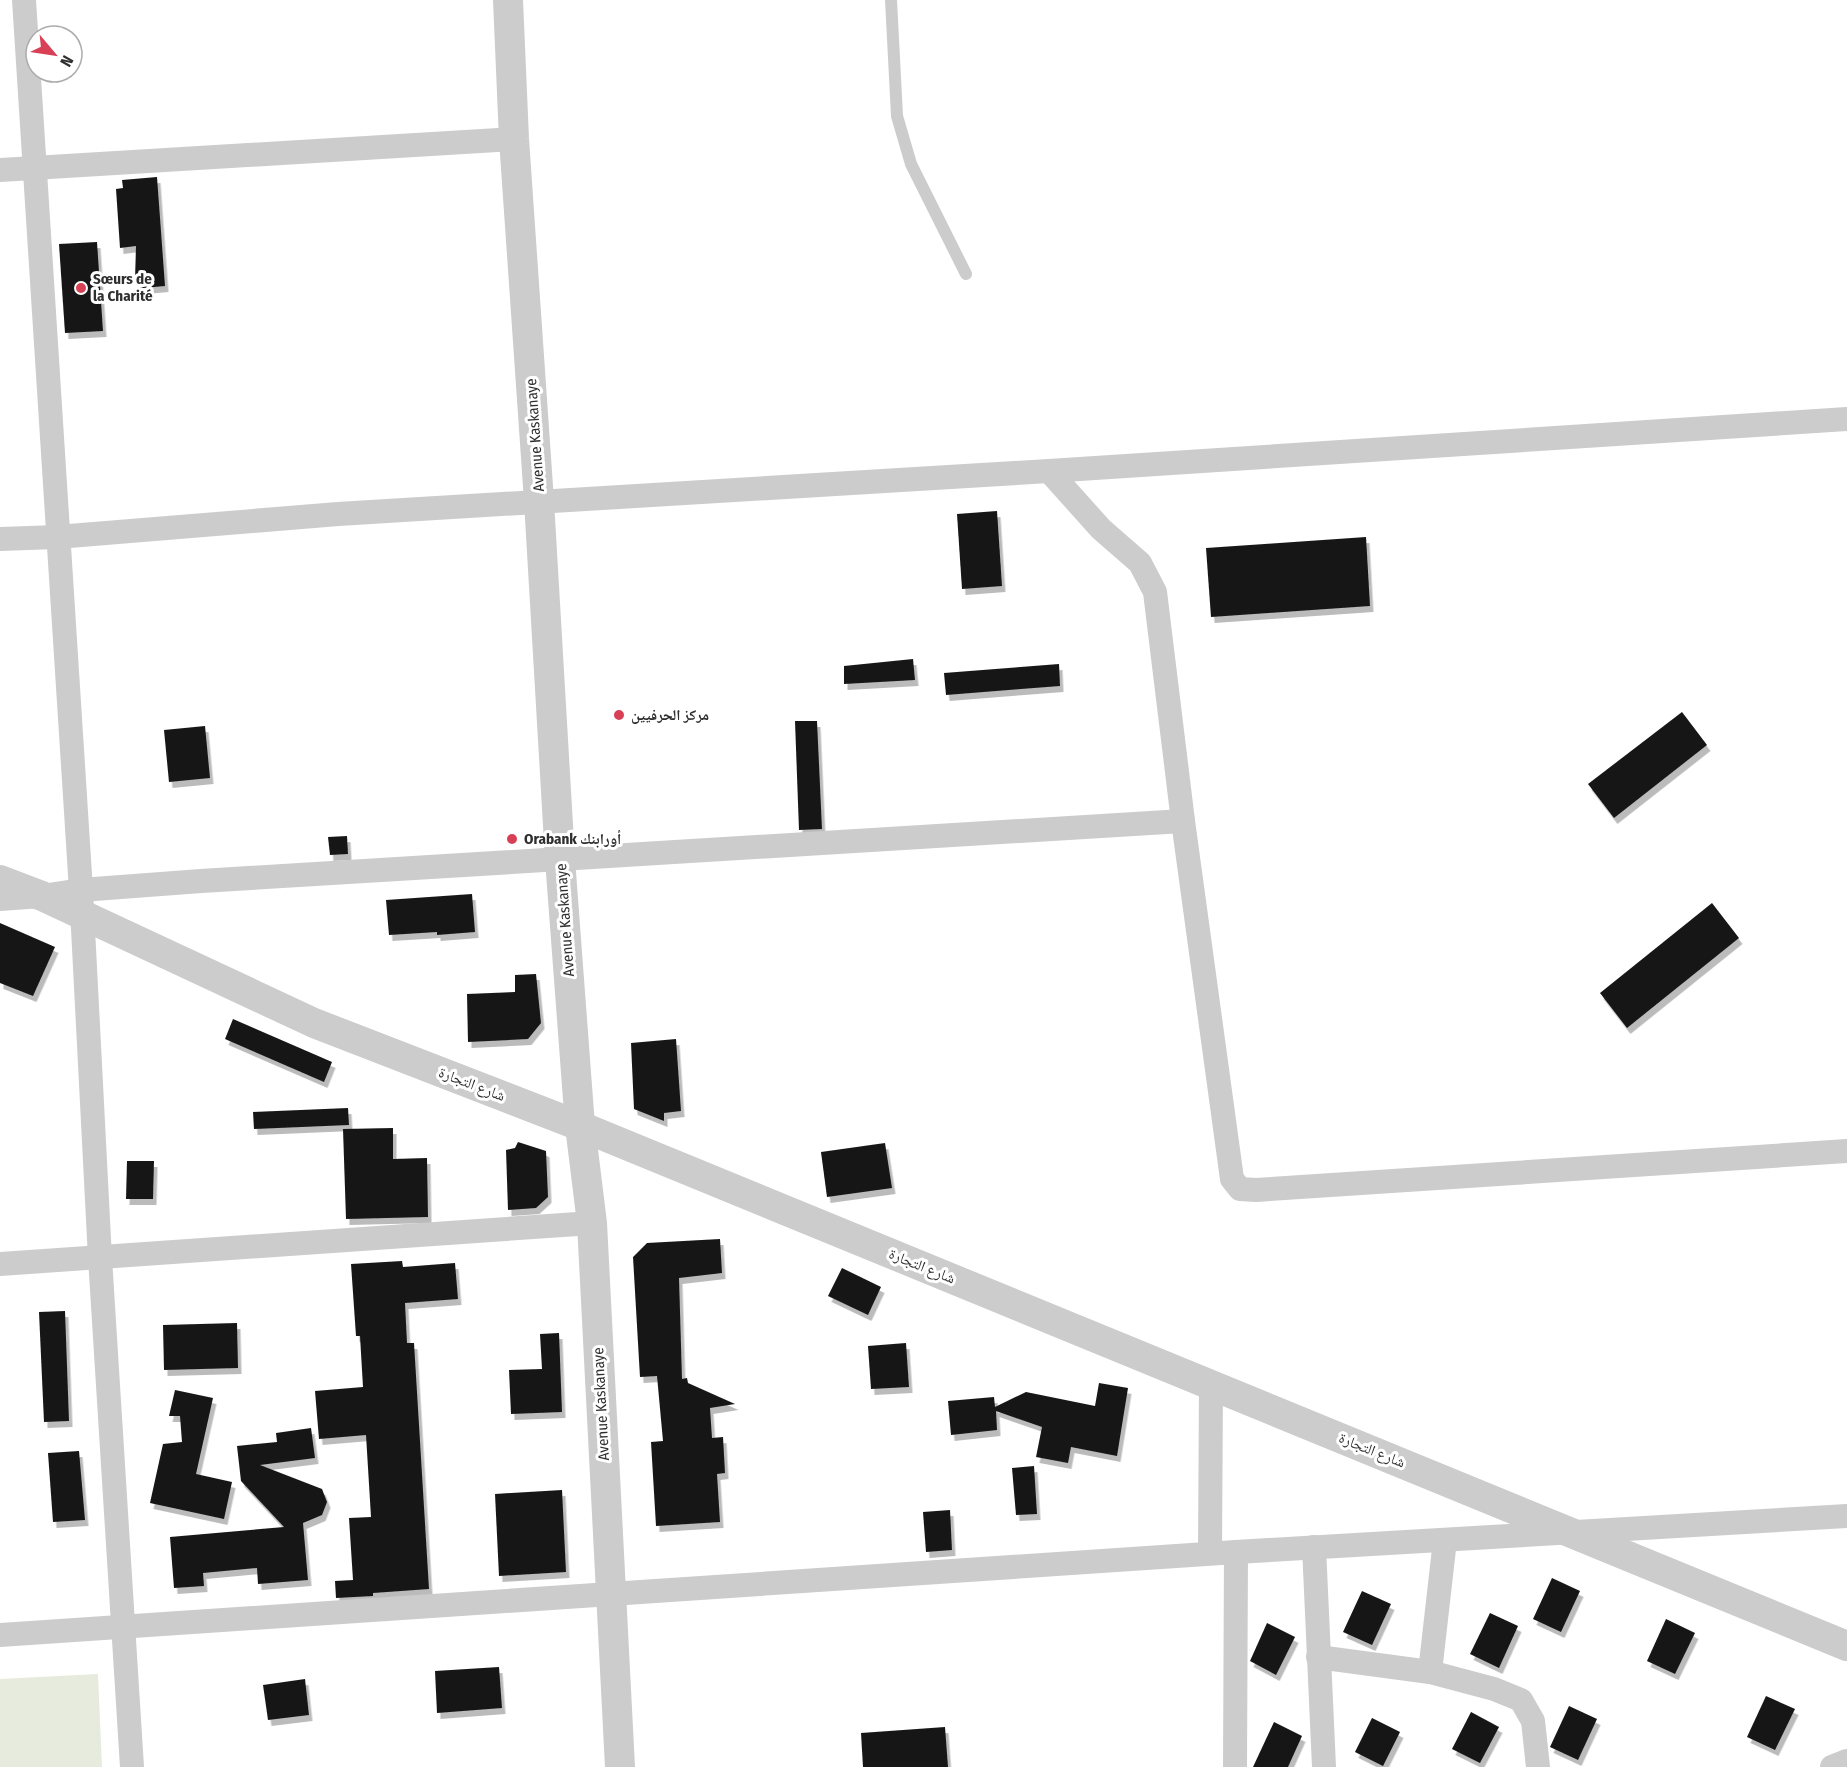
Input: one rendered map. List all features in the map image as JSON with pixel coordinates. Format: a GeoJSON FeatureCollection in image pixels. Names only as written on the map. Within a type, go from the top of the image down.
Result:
{"type":"FeatureCollection","features":[{"type":"Feature","properties":{"kind":"street"},"geometry":{"type":"LineString","coordinates":[[24,0],[81,902],[100,1258],[132,1767]]}},
{"type":"Feature","properties":{"kind":"street","name":"Avenue Kaskanaye"},"geometry":{"type":"LineString","coordinates":[[508,0],[514,139],[539,501],[560,859],[580,1126],[592,1223],[610,1595],[621,1767]]}},
{"type":"Feature","properties":{"kind":"street"},"geometry":{"type":"LineString","coordinates":[[0,170],[514,139]]}},
{"type":"Feature","properties":{"kind":"street"},"geometry":{"type":"LineString","coordinates":[[0,539],[57,537],[338,514],[1847,419]]}},
{"type":"Feature","properties":{"kind":"street"},"geometry":{"type":"LineString","coordinates":[[1048,471],[1101,529],[1140,563],[1155,592],[1183,821],[1232,1179],[1240,1189],[1256,1190],[1847,1151]]}},
{"type":"Feature","properties":{"kind":"street"},"geometry":{"type":"LineString","coordinates":[[81,902],[560,859],[1183,821]]}},
{"type":"Feature","properties":{"kind":"street","name":"شارع التجارة"},"geometry":{"type":"LineString","coordinates":[[0,880],[42,896],[81,902],[314,1023],[580,1126],[1847,1646]]}},
{"type":"Feature","properties":{"kind":"street"},"geometry":{"type":"LineString","coordinates":[[0,899],[42,896]]}},
{"type":"Feature","properties":{"kind":"street"},"geometry":{"type":"LineString","coordinates":[[0,1264],[592,1223]]}},
{"type":"Feature","properties":{"kind":"street"},"geometry":{"type":"LineString","coordinates":[[1210,1553],[1211,1384]]}},
{"type":"Feature","properties":{"kind":"street"},"geometry":{"type":"LineString","coordinates":[[0,1635],[1210,1553],[1847,1516]]}},
{"type":"Feature","properties":{"kind":"street"},"geometry":{"type":"LineString","coordinates":[[1430,1672],[1445,1540]]}},
{"type":"Feature","properties":{"kind":"street"},"geometry":{"type":"LineString","coordinates":[[1314,1547],[1324,1767]]}},
{"type":"Feature","properties":{"kind":"street"},"geometry":{"type":"LineString","coordinates":[[1235,1767],[1236,1552]]}},
{"type":"Feature","properties":{"kind":"street"},"geometry":{"type":"LineString","coordinates":[[1318,1657],[1430,1672],[1494,1689],[1521,1700],[1533,1721],[1538,1767]]}},
{"type":"Feature","properties":{"kind":"street"},"geometry":{"type":"LineString","coordinates":[[1832,1767],[1847,1761]]}},
{"type":"Feature","properties":{"kind":"lane"},"geometry":{"type":"LineString","coordinates":[[891,0],[897,116],[911,164],[966,274]]}},
{"type":"Feature","properties":{"kind":"shaded area"},"geometry":{"type":"Polygon","coordinates":[[[98,1674],[102,1767],[0,1767],[0,1679],[98,1674]]]}},
{"type":"Feature","properties":{"kind":"building"},"geometry":{"type":"Polygon","coordinates":[[[157,177],[165,286],[143,288],[135,280],[136,246],[120,248],[116,189],[123,188],[122,180],[157,177]]]}},
{"type":"Feature","properties":{"kind":"building","name":"Sœurs de la Charité"},"geometry":{"type":"Polygon","coordinates":[[[97,242],[103,331],[65,333],[59,244],[97,242]]]}},
{"type":"Feature","properties":{"kind":"building"},"geometry":{"type":"Polygon","coordinates":[[[997,511],[1002,586],[962,589],[957,514],[997,511]]]}},
{"type":"Feature","properties":{"kind":"building"},"geometry":{"type":"Polygon","coordinates":[[[1366,537],[1370,606],[1211,617],[1206,548],[1366,537]]]}},
{"type":"Feature","properties":{"kind":"building"},"geometry":{"type":"Polygon","coordinates":[[[913,659],[915,680],[844,684],[844,666],[913,659]]]}},
{"type":"Feature","properties":{"kind":"building"},"geometry":{"type":"Polygon","coordinates":[[[1059,664],[1060,686],[946,695],[944,673],[1059,664]]]}},
{"type":"Feature","properties":{"kind":"building"},"geometry":{"type":"Polygon","coordinates":[[[1682,712],[1707,745],[1614,818],[1588,784],[1682,712]]]}},
{"type":"Feature","properties":{"kind":"building"},"geometry":{"type":"Polygon","coordinates":[[[795,721],[817,721],[822,829],[799,830],[795,721]]]}},
{"type":"Feature","properties":{"kind":"building"},"geometry":{"type":"Polygon","coordinates":[[[205,726],[210,778],[169,782],[164,730],[205,726]]]}},
{"type":"Feature","properties":{"kind":"building"},"geometry":{"type":"Polygon","coordinates":[[[347,836],[348,854],[330,855],[328,837],[347,836]]]}},
{"type":"Feature","properties":{"kind":"building"},"geometry":{"type":"Polygon","coordinates":[[[472,894],[475,932],[389,935],[386,900],[472,894]]]}},
{"type":"Feature","properties":{"kind":"building"},"geometry":{"type":"Polygon","coordinates":[[[1712,903],[1739,938],[1627,1028],[1600,993],[1712,903]]]}},
{"type":"Feature","properties":{"kind":"building"},"geometry":{"type":"Polygon","coordinates":[[[0,923],[55,947],[33,996],[0,983],[0,923]]]}},
{"type":"Feature","properties":{"kind":"building"},"geometry":{"type":"Polygon","coordinates":[[[536,974],[541,1023],[528,1039],[468,1042],[467,994],[515,992],[515,975],[536,974]]]}},
{"type":"Feature","properties":{"kind":"building"},"geometry":{"type":"Polygon","coordinates":[[[233,1019],[332,1062],[324,1082],[225,1039],[233,1019]]]}},
{"type":"Feature","properties":{"kind":"building"},"geometry":{"type":"Polygon","coordinates":[[[676,1039],[681,1111],[664,1113],[664,1121],[634,1109],[631,1043],[676,1039]]]}},
{"type":"Feature","properties":{"kind":"building"},"geometry":{"type":"Polygon","coordinates":[[[348,1108],[349,1125],[254,1129],[253,1112],[348,1108]]]}},
{"type":"Feature","properties":{"kind":"building"},"geometry":{"type":"Polygon","coordinates":[[[393,1128],[393,1159],[427,1158],[428,1217],[346,1219],[343,1129],[393,1128]]]}},
{"type":"Feature","properties":{"kind":"building"},"geometry":{"type":"Polygon","coordinates":[[[518,1142],[546,1151],[548,1197],[536,1208],[508,1210],[506,1150],[515,1148],[518,1142]]]}},
{"type":"Feature","properties":{"kind":"building"},"geometry":{"type":"Polygon","coordinates":[[[885,1143],[892,1188],[827,1197],[821,1152],[885,1143]]]}},
{"type":"Feature","properties":{"kind":"building"},"geometry":{"type":"Polygon","coordinates":[[[127,1161],[154,1161],[153,1199],[126,1199],[127,1161]]]}},
{"type":"Feature","properties":{"kind":"building"},"geometry":{"type":"Polygon","coordinates":[[[720,1239],[722,1273],[679,1278],[682,1379],[687,1378],[688,1383],[735,1404],[710,1408],[712,1438],[723,1437],[725,1473],[717,1474],[720,1522],[656,1526],[651,1442],[663,1441],[657,1376],[640,1377],[633,1257],[647,1243],[720,1239]]]}},
{"type":"Feature","properties":{"kind":"building"},"geometry":{"type":"Polygon","coordinates":[[[402,1261],[403,1267],[455,1263],[458,1299],[405,1303],[407,1343],[414,1343],[429,1589],[336,1598],[335,1581],[353,1580],[349,1518],[371,1517],[366,1435],[319,1439],[315,1391],[363,1387],[360,1336],[356,1336],[351,1264],[402,1261]]]}},
{"type":"Feature","properties":{"kind":"building"},"geometry":{"type":"Polygon","coordinates":[[[842,1268],[881,1287],[868,1315],[828,1296],[842,1268]]]}},
{"type":"Feature","properties":{"kind":"building"},"geometry":{"type":"Polygon","coordinates":[[[65,1311],[69,1421],[44,1422],[39,1312],[65,1311]]]}},
{"type":"Feature","properties":{"kind":"building"},"geometry":{"type":"Polygon","coordinates":[[[237,1323],[238,1368],[164,1370],[163,1325],[237,1323]]]}},
{"type":"Feature","properties":{"kind":"building"},"geometry":{"type":"Polygon","coordinates":[[[559,1333],[562,1412],[511,1414],[509,1370],[542,1369],[540,1334],[559,1333]]]}},
{"type":"Feature","properties":{"kind":"building"},"geometry":{"type":"Polygon","coordinates":[[[906,1343],[909,1387],[871,1389],[868,1346],[906,1343]]]}},
{"type":"Feature","properties":{"kind":"building"},"geometry":{"type":"Polygon","coordinates":[[[1099,1383],[1128,1388],[1117,1456],[1071,1447],[1068,1463],[1036,1457],[1042,1427],[996,1411],[997,1430],[951,1435],[948,1401],[994,1397],[995,1407],[1026,1392],[1095,1406],[1099,1383]]]}},
{"type":"Feature","properties":{"kind":"building"},"geometry":{"type":"Polygon","coordinates":[[[175,1390],[213,1398],[196,1474],[232,1482],[224,1519],[150,1503],[163,1444],[182,1442],[180,1416],[169,1416],[175,1390]]]}},
{"type":"Feature","properties":{"kind":"building"},"geometry":{"type":"Polygon","coordinates":[[[311,1428],[315,1458],[260,1465],[322,1489],[327,1502],[322,1515],[303,1523],[308,1580],[258,1584],[257,1568],[203,1573],[204,1586],[174,1588],[170,1537],[284,1527],[241,1481],[237,1446],[277,1442],[276,1433],[311,1428]]]}},
{"type":"Feature","properties":{"kind":"building"},"geometry":{"type":"Polygon","coordinates":[[[79,1451],[85,1520],[53,1522],[48,1453],[79,1451]]]}},
{"type":"Feature","properties":{"kind":"building"},"geometry":{"type":"Polygon","coordinates":[[[1034,1466],[1037,1514],[1016,1515],[1012,1468],[1034,1466]]]}},
{"type":"Feature","properties":{"kind":"building"},"geometry":{"type":"Polygon","coordinates":[[[562,1490],[566,1572],[499,1576],[495,1494],[562,1490]]]}},
{"type":"Feature","properties":{"kind":"building"},"geometry":{"type":"Polygon","coordinates":[[[950,1510],[952,1550],[926,1552],[923,1512],[950,1510]]]}},
{"type":"Feature","properties":{"kind":"building"},"geometry":{"type":"Polygon","coordinates":[[[1552,1578],[1580,1591],[1561,1632],[1533,1619],[1552,1578]]]}},
{"type":"Feature","properties":{"kind":"building"},"geometry":{"type":"Polygon","coordinates":[[[1362,1591],[1391,1604],[1372,1645],[1343,1632],[1362,1591]]]}},
{"type":"Feature","properties":{"kind":"building"},"geometry":{"type":"Polygon","coordinates":[[[1490,1613],[1518,1626],[1499,1668],[1470,1654],[1490,1613]]]}},
{"type":"Feature","properties":{"kind":"building"},"geometry":{"type":"Polygon","coordinates":[[[1666,1619],[1695,1633],[1675,1674],[1647,1661],[1666,1619]]]}},
{"type":"Feature","properties":{"kind":"building"},"geometry":{"type":"Polygon","coordinates":[[[1267,1623],[1295,1637],[1276,1675],[1250,1661],[1267,1623]]]}},
{"type":"Feature","properties":{"kind":"building"},"geometry":{"type":"Polygon","coordinates":[[[499,1667],[502,1708],[437,1713],[435,1671],[499,1667]]]}},
{"type":"Feature","properties":{"kind":"building"},"geometry":{"type":"Polygon","coordinates":[[[305,1679],[309,1715],[268,1720],[263,1685],[305,1679]]]}},
{"type":"Feature","properties":{"kind":"building"},"geometry":{"type":"Polygon","coordinates":[[[1766,1696],[1795,1709],[1775,1750],[1747,1737],[1766,1696]]]}},
{"type":"Feature","properties":{"kind":"building"},"geometry":{"type":"Polygon","coordinates":[[[1569,1706],[1597,1719],[1578,1760],[1550,1747],[1569,1706]]]}},
{"type":"Feature","properties":{"kind":"building"},"geometry":{"type":"Polygon","coordinates":[[[1471,1712],[1499,1727],[1480,1763],[1452,1749],[1471,1712]]]}},
{"type":"Feature","properties":{"kind":"building"},"geometry":{"type":"Polygon","coordinates":[[[1372,1718],[1400,1732],[1383,1766],[1355,1752],[1372,1718]]]}},
{"type":"Feature","properties":{"kind":"building"},"geometry":{"type":"Polygon","coordinates":[[[1274,1722],[1302,1736],[1288,1767],[1253,1767],[1274,1722]]]}},
{"type":"Feature","properties":{"kind":"building"},"geometry":{"type":"Polygon","coordinates":[[[945,1727],[948,1767],[863,1767],[861,1733],[945,1727]]]}},
{"type":"Feature","properties":{"kind":"place","name":"Sœurs de la Charité"},"geometry":{"type":"Point","coordinates":[81,288]}},
{"type":"Feature","properties":{"kind":"place","name":"مركز الحرفيين"},"geometry":{"type":"Point","coordinates":[619,715]}},
{"type":"Feature","properties":{"kind":"place","name":"Orabank أورابنك"},"geometry":{"type":"Point","coordinates":[512,839]}}]}
